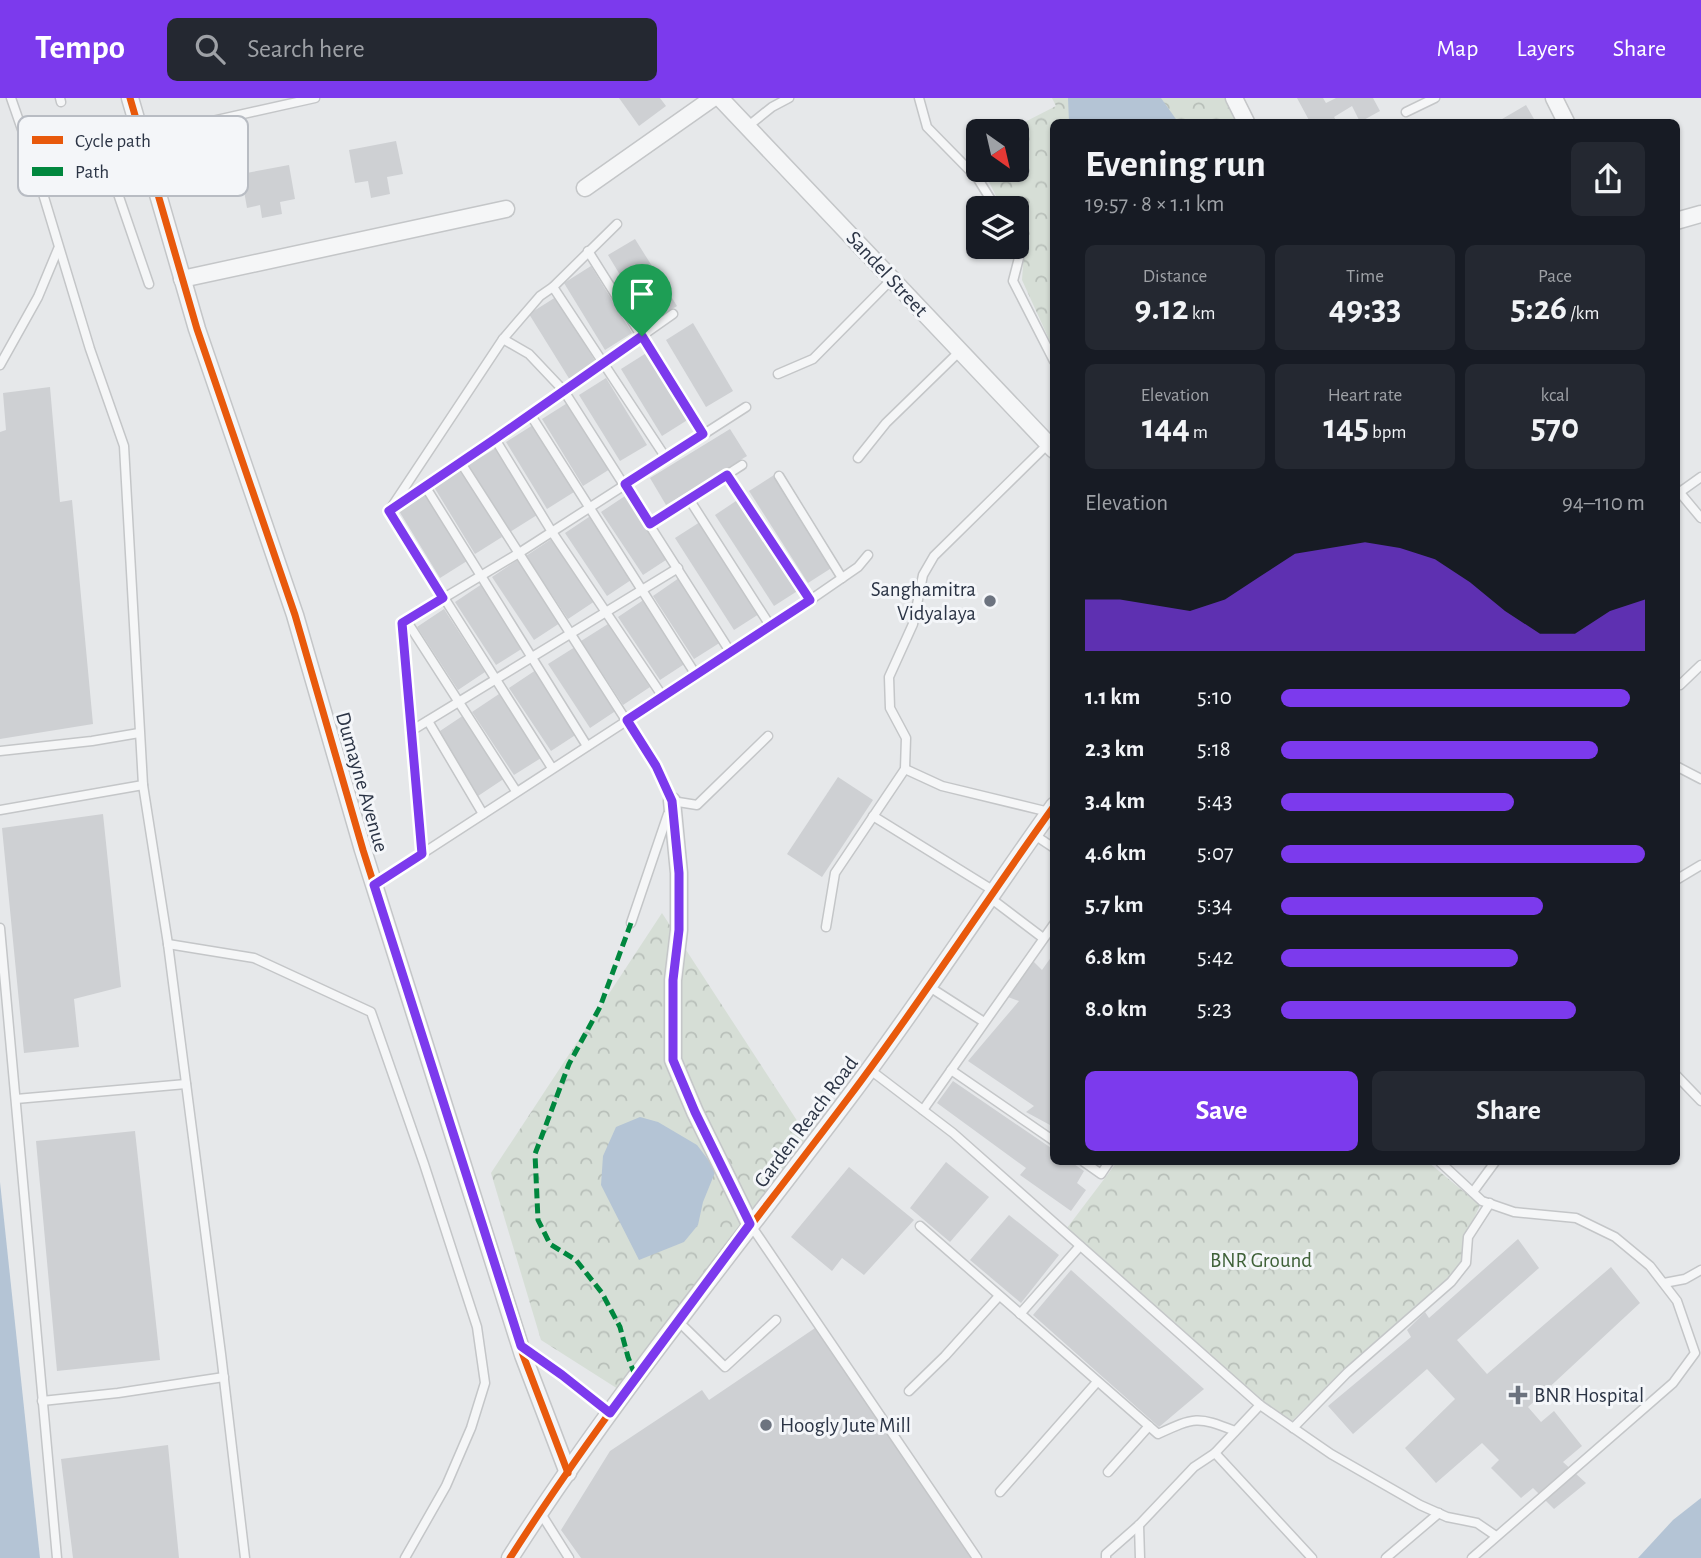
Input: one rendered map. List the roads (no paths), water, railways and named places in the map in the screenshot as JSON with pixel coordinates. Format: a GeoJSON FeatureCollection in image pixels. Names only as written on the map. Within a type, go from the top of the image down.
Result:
{"type":"FeatureCollection","features":[{"type":"Feature","properties":{"kind":"street","name":"Dumayne Avenue"},"geometry":{"type":"LineString","coordinates":[[130,98],[135,116]]}},
{"type":"Feature","properties":{"kind":"street"},"geometry":{"type":"LineString","coordinates":[[584,188],[713,98]]}},
{"type":"Feature","properties":{"kind":"street","name":"Sandel Street"},"geometry":{"type":"LineString","coordinates":[[720,98],[1050,442]]}},
{"type":"Feature","properties":{"kind":"street"},"geometry":{"type":"LineString","coordinates":[[1234,98],[1244,119]]}},
{"type":"Feature","properties":{"kind":"street"},"geometry":{"type":"LineString","coordinates":[[1554,98],[1564,119]]}},
{"type":"Feature","properties":{"kind":"street","name":"Dumayne Avenue"},"geometry":{"type":"LineString","coordinates":[[158,196],[197,329],[295,615],[374,885],[521,1346],[568,1473]]}},
{"type":"Feature","properties":{"kind":"street"},"geometry":{"type":"LineString","coordinates":[[182,279],[506,209]]}},
{"type":"Feature","properties":{"kind":"street"},"geometry":{"type":"LineString","coordinates":[[1680,220],[1701,214]]}},
{"type":"Feature","properties":{"kind":"street"},"geometry":{"type":"LineString","coordinates":[[672,801],[679,873],[679,930],[673,980],[673,1060],[695,1112],[750,1224]]}},
{"type":"Feature","properties":{"kind":"street","name":"Garden Reach Road"},"geometry":{"type":"LineString","coordinates":[[510,1558],[610,1413],[869,1069],[1050,810]]}},
{"type":"Feature","properties":{"kind":"lane"},"geometry":{"type":"LineString","coordinates":[[11,98],[18,118]]}},
{"type":"Feature","properties":{"kind":"lane"},"geometry":{"type":"LineString","coordinates":[[235,116],[315,98]]}},
{"type":"Feature","properties":{"kind":"lane"},"geometry":{"type":"LineString","coordinates":[[747,127],[772,107],[789,98]]}},
{"type":"Feature","properties":{"kind":"lane"},"geometry":{"type":"LineString","coordinates":[[919,98],[927,127],[978,179],[989,196]]}},
{"type":"Feature","properties":{"kind":"lane"},"geometry":{"type":"LineString","coordinates":[[1406,112],[1435,98]]}},
{"type":"Feature","properties":{"kind":"lane"},"geometry":{"type":"LineString","coordinates":[[43,196],[124,446],[143,785],[168,944],[245,1558]]}},
{"type":"Feature","properties":{"kind":"lane"},"geometry":{"type":"LineString","coordinates":[[119,196],[149,284]]}},
{"type":"Feature","properties":{"kind":"lane"},"geometry":{"type":"LineString","coordinates":[[389,511],[503,340],[540,296],[553,287],[617,224]]}},
{"type":"Feature","properties":{"kind":"lane"},"geometry":{"type":"LineString","coordinates":[[0,365],[38,297],[58,248]]}},
{"type":"Feature","properties":{"kind":"lane"},"geometry":{"type":"LineString","coordinates":[[588,251],[703,434]]}},
{"type":"Feature","properties":{"kind":"lane"},"geometry":{"type":"LineString","coordinates":[[1019,259],[1013,281],[1050,353]]}},
{"type":"Feature","properties":{"kind":"lane"},"geometry":{"type":"LineString","coordinates":[[778,374],[813,359],[892,279]]}},
{"type":"Feature","properties":{"kind":"lane"},"geometry":{"type":"LineString","coordinates":[[553,287],[666,458]]}},
{"type":"Feature","properties":{"kind":"lane"},"geometry":{"type":"LineString","coordinates":[[389,511],[673,314]]}},
{"type":"Feature","properties":{"kind":"lane"},"geometry":{"type":"LineString","coordinates":[[503,340],[529,354],[564,391],[731,653]]}},
{"type":"Feature","properties":{"kind":"lane"},"geometry":{"type":"LineString","coordinates":[[858,458],[886,423],[960,351]]}},
{"type":"Feature","properties":{"kind":"lane"},"geometry":{"type":"LineString","coordinates":[[422,854],[402,623],[519,553],[746,407]]}},
{"type":"Feature","properties":{"kind":"lane"},"geometry":{"type":"LineString","coordinates":[[530,414],[696,675]]}},
{"type":"Feature","properties":{"kind":"lane"},"geometry":{"type":"LineString","coordinates":[[495,439],[552,531],[663,697]]}},
{"type":"Feature","properties":{"kind":"lane"},"geometry":{"type":"LineString","coordinates":[[826,927],[835,873],[905,769],[906,738],[890,708],[889,677],[913,624],[923,575],[933,556],[1050,446]]}},
{"type":"Feature","properties":{"kind":"lane"},"geometry":{"type":"LineString","coordinates":[[461,463],[656,766],[672,801],[631,923]]}},
{"type":"Feature","properties":{"kind":"lane"},"geometry":{"type":"LineString","coordinates":[[650,524],[742,465]]}},
{"type":"Feature","properties":{"kind":"lane"},"geometry":{"type":"LineString","coordinates":[[727,475],[810,600]]}},
{"type":"Feature","properties":{"kind":"lane"},"geometry":{"type":"LineString","coordinates":[[779,475],[842,578]]}},
{"type":"Feature","properties":{"kind":"lane"},"geometry":{"type":"LineString","coordinates":[[1680,489],[1701,477]]}},
{"type":"Feature","properties":{"kind":"lane"},"geometry":{"type":"LineString","coordinates":[[425,486],[587,746]]}},
{"type":"Feature","properties":{"kind":"lane"},"geometry":{"type":"LineString","coordinates":[[1680,492],[1701,518]]}},
{"type":"Feature","properties":{"kind":"lane"},"geometry":{"type":"LineString","coordinates":[[689,499],[771,627]]}},
{"type":"Feature","properties":{"kind":"lane"},"geometry":{"type":"LineString","coordinates":[[389,511],[552,768]]}},
{"type":"Feature","properties":{"kind":"lane"},"geometry":{"type":"LineString","coordinates":[[374,885],[771,627],[859,567],[868,555]]}},
{"type":"Feature","properties":{"kind":"lane"},"geometry":{"type":"LineString","coordinates":[[411,732],[678,568]]}},
{"type":"Feature","properties":{"kind":"lane"},"geometry":{"type":"LineString","coordinates":[[406,620],[516,791]]}},
{"type":"Feature","properties":{"kind":"lane"},"geometry":{"type":"LineString","coordinates":[[1680,685],[1701,665]]}},
{"type":"Feature","properties":{"kind":"lane"},"geometry":{"type":"LineString","coordinates":[[428,721],[483,814]]}},
{"type":"Feature","properties":{"kind":"lane"},"geometry":{"type":"LineString","coordinates":[[0,751],[139,733]]}},
{"type":"Feature","properties":{"kind":"lane"},"geometry":{"type":"LineString","coordinates":[[672,801],[697,805],[768,736]]}},
{"type":"Feature","properties":{"kind":"lane"},"geometry":{"type":"LineString","coordinates":[[1680,768],[1701,779]]}},
{"type":"Feature","properties":{"kind":"lane"},"geometry":{"type":"LineString","coordinates":[[905,769],[942,786],[1050,809]]}},
{"type":"Feature","properties":{"kind":"lane"},"geometry":{"type":"LineString","coordinates":[[0,810],[143,785]]}},
{"type":"Feature","properties":{"kind":"lane"},"geometry":{"type":"LineString","coordinates":[[873,816],[991,894],[1044,938]]}},
{"type":"Feature","properties":{"kind":"lane"},"geometry":{"type":"LineString","coordinates":[[1034,834],[1050,845]]}},
{"type":"Feature","properties":{"kind":"lane"},"geometry":{"type":"LineString","coordinates":[[1680,878],[1701,865]]}},
{"type":"Feature","properties":{"kind":"lane"},"geometry":{"type":"LineString","coordinates":[[0,928],[57,1558]]}},
{"type":"Feature","properties":{"kind":"lane"},"geometry":{"type":"LineString","coordinates":[[923,1110],[1050,930]]}},
{"type":"Feature","properties":{"kind":"lane"},"geometry":{"type":"LineString","coordinates":[[168,944],[254,958],[371,1012],[477,1327],[485,1382],[471,1428],[446,1486],[405,1558]]}},
{"type":"Feature","properties":{"kind":"lane"},"geometry":{"type":"LineString","coordinates":[[928,985],[984,1022]]}},
{"type":"Feature","properties":{"kind":"lane"},"geometry":{"type":"LineString","coordinates":[[869,1069],[953,1133],[1260,1405],[1331,1454],[1439,1513],[1477,1523],[1496,1536]]}},
{"type":"Feature","properties":{"kind":"lane"},"geometry":{"type":"LineString","coordinates":[[951,1070],[1050,1138]]}},
{"type":"Feature","properties":{"kind":"lane"},"geometry":{"type":"LineString","coordinates":[[1680,1079],[1701,1101]]}},
{"type":"Feature","properties":{"kind":"lane"},"geometry":{"type":"LineString","coordinates":[[16,1099],[186,1084]]}},
{"type":"Feature","properties":{"kind":"lane"},"geometry":{"type":"LineString","coordinates":[[1088,1165],[1101,1174],[1108,1165]]}},
{"type":"Feature","properties":{"kind":"lane"},"geometry":{"type":"LineString","coordinates":[[1443,1165],[1482,1201],[1514,1212],[1576,1219],[1615,1237],[1650,1266],[1677,1301],[1695,1353],[1673,1382],[1472,1558]]}},
{"type":"Feature","properties":{"kind":"lane"},"geometry":{"type":"LineString","coordinates":[[1473,1192],[1493,1165]]}},
{"type":"Feature","properties":{"kind":"lane"},"geometry":{"type":"LineString","coordinates":[[1293,1428],[1347,1373],[1451,1282],[1466,1263],[1468,1237],[1490,1203]]}},
{"type":"Feature","properties":{"kind":"lane"},"geometry":{"type":"LineString","coordinates":[[750,1224],[977,1558]]}},
{"type":"Feature","properties":{"kind":"lane"},"geometry":{"type":"LineString","coordinates":[[920,1226],[1158,1434],[1189,1420],[1210,1421],[1235,1431]]}},
{"type":"Feature","properties":{"kind":"lane"},"geometry":{"type":"LineString","coordinates":[[1020,1314],[1080,1246]]}},
{"type":"Feature","properties":{"kind":"lane"},"geometry":{"type":"LineString","coordinates":[[1664,1283],[1685,1279],[1701,1270]]}},
{"type":"Feature","properties":{"kind":"lane"},"geometry":{"type":"LineString","coordinates":[[909,1391],[999,1296]]}},
{"type":"Feature","properties":{"kind":"lane"},"geometry":{"type":"LineString","coordinates":[[679,1322],[724,1367],[776,1320]]}},
{"type":"Feature","properties":{"kind":"lane"},"geometry":{"type":"LineString","coordinates":[[521,1346],[610,1413]]}},
{"type":"Feature","properties":{"kind":"lane"},"geometry":{"type":"LineString","coordinates":[[42,1401],[224,1377]]}},
{"type":"Feature","properties":{"kind":"lane"},"geometry":{"type":"LineString","coordinates":[[1000,1492],[1097,1382]]}},
{"type":"Feature","properties":{"kind":"lane"},"geometry":{"type":"LineString","coordinates":[[1107,1558],[1106,1554],[1139,1525],[1194,1467],[1215,1453],[1260,1405]]}},
{"type":"Feature","properties":{"kind":"lane"},"geometry":{"type":"LineString","coordinates":[[1108,1472],[1149,1426]]}},
{"type":"Feature","properties":{"kind":"lane"},"geometry":{"type":"LineString","coordinates":[[1215,1453],[1312,1558]]}},
{"type":"Feature","properties":{"kind":"lane"},"geometry":{"type":"LineString","coordinates":[[540,1513],[569,1558]]}},
{"type":"Feature","properties":{"kind":"lane"},"geometry":{"type":"LineString","coordinates":[[1386,1558],[1439,1513]]}},
{"type":"Feature","properties":{"kind":"lane"},"geometry":{"type":"LineString","coordinates":[[1139,1525],[1140,1558]]}},
{"type":"Feature","properties":{"kind":"water"},"geometry":{"type":"Polygon","coordinates":[[[1068,98],[1161,98],[1176,119],[1069,119],[1068,98]]]}},
{"type":"Feature","properties":{"kind":"water"},"geometry":{"type":"Polygon","coordinates":[[[640,1117],[658,1122],[697,1145],[716,1170],[703,1202],[698,1225],[684,1242],[639,1260],[601,1185],[603,1156],[616,1127],[640,1117]]]}},
{"type":"Feature","properties":{"kind":"water"},"geometry":{"type":"Polygon","coordinates":[[[0,1182],[40,1558],[0,1558],[0,1182]]]}},
{"type":"Feature","properties":{"kind":"water"},"geometry":{"type":"Polygon","coordinates":[[[1701,1498],[1701,1558],[1638,1558],[1673,1520],[1701,1498]]]}},
{"type":"Feature","properties":{"kind":"place","name":"Sanghamitra Vidyalaya"},"geometry":{"type":"Point","coordinates":[990,601]}},
{"type":"Feature","properties":{"kind":"place","name":"BNR Hospital"},"geometry":{"type":"Point","coordinates":[1518,1395]}},
{"type":"Feature","properties":{"kind":"place","name":"Hoogly Jute Mill"},"geometry":{"type":"Point","coordinates":[766,1425]}},
{"type":"Feature","properties":{"kind":"park label","name":"BNR Ground"},"geometry":{"type":"Point","coordinates":[1261,1260]}}]}
